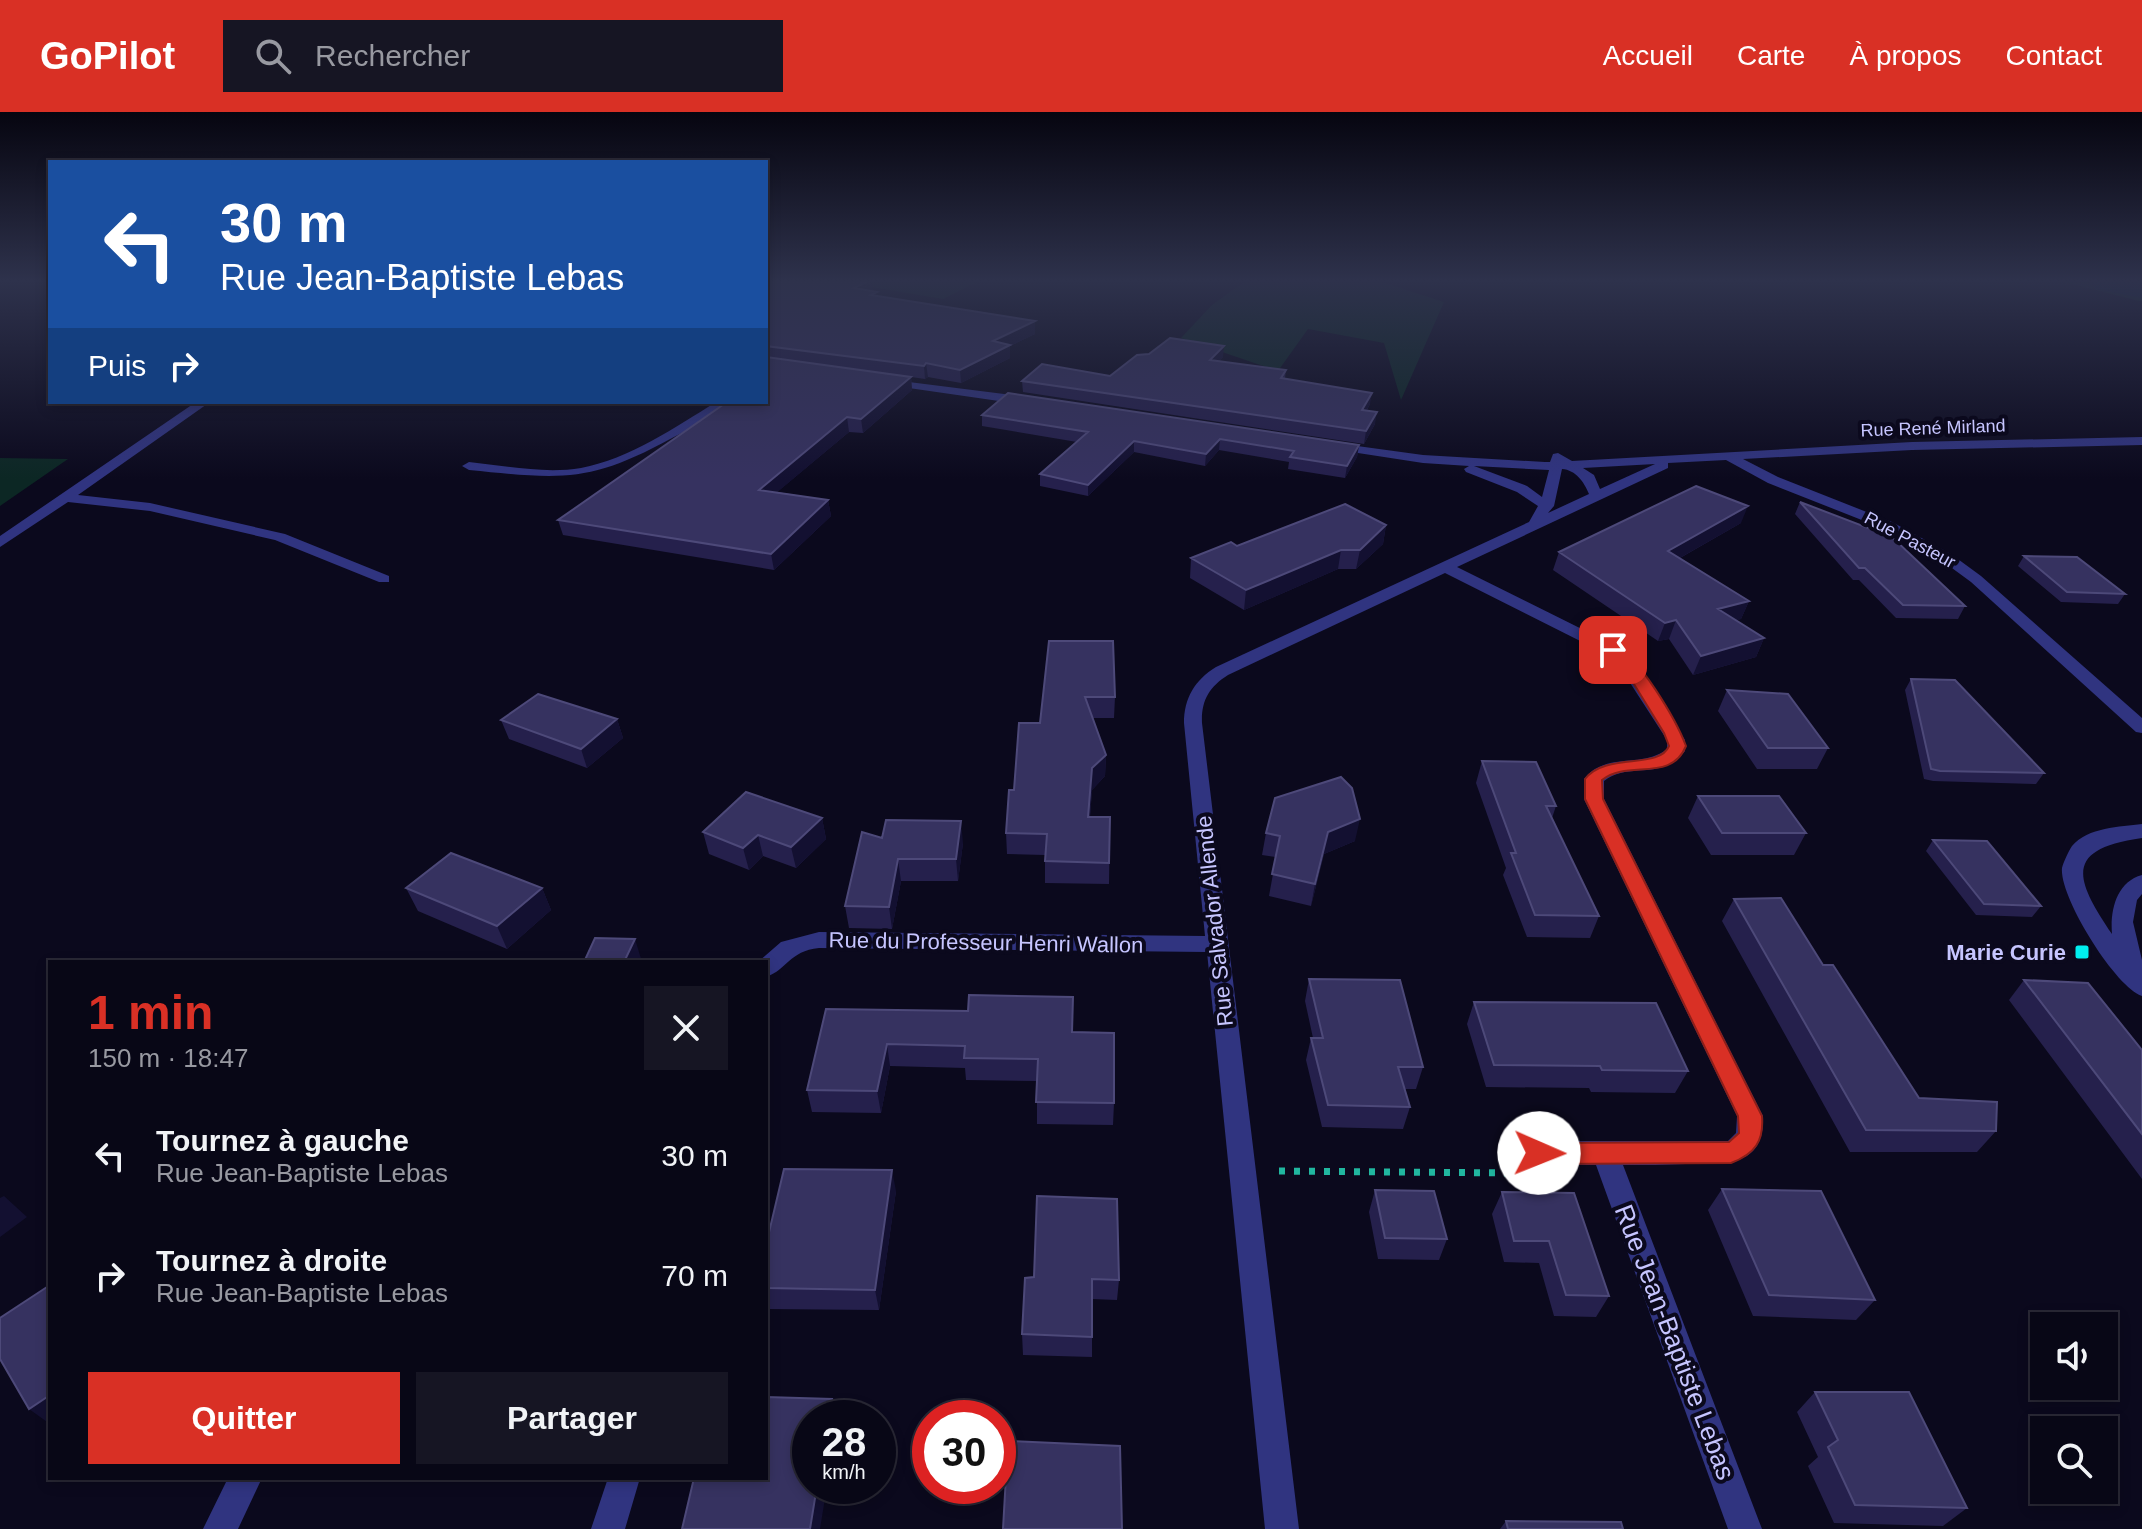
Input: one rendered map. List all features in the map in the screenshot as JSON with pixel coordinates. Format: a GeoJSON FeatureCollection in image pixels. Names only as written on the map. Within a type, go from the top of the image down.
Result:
{"type":"FeatureCollection","features":[{"type":"Feature","properties":{"kind":"street"},"geometry":{"type":"LineString","coordinates":[[865,379],[1037,402]]}},
{"type":"Feature","properties":{"kind":"street"},"geometry":{"type":"LineString","coordinates":[[0,543],[201,404]]}},
{"type":"Feature","properties":{"kind":"street"},"geometry":{"type":"LineString","coordinates":[[469,466],[546,473],[592,470],[674,431],[721,404]]}},
{"type":"Feature","properties":{"kind":"street","name":"Rue René Mirland"},"geometry":{"type":"LineString","coordinates":[[1556,462],[1320,442],[1444,461],[1556,462],[2142,441]]}},
{"type":"Feature","properties":{"kind":"street","name":"Rue René Mirland"},"geometry":{"type":"LineString","coordinates":[[1572,466],[1726,455]]}},
{"type":"Feature","properties":{"kind":"street","name":"Rue Pasteur"},"geometry":{"type":"LineString","coordinates":[[1726,455],[1773,480],[1887,525],[1946,557],[1976,579],[2142,728]]}},
{"type":"Feature","properties":{"kind":"street","name":"Rue Salvador Allende"},"geometry":{"type":"LineString","coordinates":[[1282,1529],[1192,714],[1199,689],[1222,671],[1674,460]]}},
{"type":"Feature","properties":{"kind":"street","name":"Rue René Mirland"},"geometry":{"type":"LineString","coordinates":[[1444,461],[1522,489],[1547,506]]}},
{"type":"Feature","properties":{"kind":"street"},"geometry":{"type":"LineString","coordinates":[[1536,522],[1547,506],[1556,462],[1572,466],[1592,482],[1597,497]]}},
{"type":"Feature","properties":{"kind":"street"},"geometry":{"type":"LineString","coordinates":[[64,498],[150,507],[280,537],[384,579]]}},
{"type":"Feature","properties":{"kind":"street"},"geometry":{"type":"LineString","coordinates":[[1443,566],[1620,655],[1676,740],[1676,751],[1667,760],[1608,768],[1599,773],[1594,779],[1594,799],[1750,1116],[1751,1133],[1745,1145],[1731,1152],[1539,1153]]}},
{"type":"Feature","properties":{"kind":"street"},"geometry":{"type":"LineString","coordinates":[[2142,831],[2110,834],[2089,841],[2077,853],[2072,876],[2088,920],[2142,987]]}},
{"type":"Feature","properties":{"kind":"street"},"geometry":{"type":"LineString","coordinates":[[2142,882],[2127,897],[2121,919],[2128,956],[2142,987]]}},
{"type":"Feature","properties":{"kind":"street","name":"Rue du Professeur Henri Wallon"},"geometry":{"type":"LineString","coordinates":[[768,966],[787,948],[807,941],[1216,944]]}},
{"type":"Feature","properties":{"kind":"street","name":"Rue Jean-Baptiste Lebas"},"geometry":{"type":"LineString","coordinates":[[1605,1154],[1745,1529]]}},
{"type":"Feature","properties":{"kind":"street"},"geometry":{"type":"LineString","coordinates":[[220,1529],[245,1480]]}},
{"type":"Feature","properties":{"kind":"street"},"geometry":{"type":"LineString","coordinates":[[608,1529],[623,1480]]}},
{"type":"Feature","properties":{"kind":"path"},"geometry":{"type":"LineString","coordinates":[[1242,1171],[1532,1173],[1539,1153]]}},
{"type":"Feature","properties":{"kind":"green space"},"geometry":{"type":"Polygon","coordinates":[[[1208,347],[1295,347],[1278,371],[1208,347]]]}},
{"type":"Feature","properties":{"kind":"green space"},"geometry":{"type":"Polygon","coordinates":[[[1385,347],[1424,347],[1401,400],[1385,347]]]}},
{"type":"Feature","properties":{"kind":"green space"},"geometry":{"type":"Polygon","coordinates":[[[0,458],[68,459],[0,506],[0,458]]]}},
{"type":"Feature","properties":{"kind":"building"},"geometry":{"type":"Polygon","coordinates":[[[775,347],[1006,347],[960,370],[926,363],[924,366],[775,347]]]}},
{"type":"Feature","properties":{"kind":"building"},"geometry":{"type":"Polygon","coordinates":[[[1158,347],[1223,347],[1210,360],[1286,370],[1281,378],[1372,393],[1362,410],[1377,412],[1366,431],[1022,381],[1042,364],[1110,376],[1137,355],[1149,354],[1158,347]]]}},
{"type":"Feature","properties":{"kind":"building"},"geometry":{"type":"Polygon","coordinates":[[[768,357],[911,377],[861,419],[847,417],[759,490],[828,500],[771,554],[558,520],[724,404],[768,404],[768,357]]]}},
{"type":"Feature","properties":{"kind":"building"},"geometry":{"type":"Polygon","coordinates":[[[1008,393],[1359,445],[1347,466],[1290,457],[1294,451],[1220,439],[1206,454],[1134,441],[1088,485],[1040,474],[1088,432],[982,415],[1008,393]]]}},
{"type":"Feature","properties":{"kind":"building"},"geometry":{"type":"Polygon","coordinates":[[[1696,486],[1748,506],[1668,551],[1749,601],[1718,609],[1764,638],[1701,656],[1676,620],[1665,623],[1559,552],[1696,486]]]}},
{"type":"Feature","properties":{"kind":"building"},"geometry":{"type":"Polygon","coordinates":[[[1800,502],[1892,537],[1965,606],[1903,605],[1865,568],[1859,568],[1800,502]]]}},
{"type":"Feature","properties":{"kind":"building"},"geometry":{"type":"Polygon","coordinates":[[[1345,504],[1386,525],[1360,550],[1341,550],[1246,590],[1191,558],[1231,542],[1237,546],[1345,504]]]}},
{"type":"Feature","properties":{"kind":"building"},"geometry":{"type":"Polygon","coordinates":[[[2024,556],[2077,557],[2125,594],[2067,592],[2024,556]]]}},
{"type":"Feature","properties":{"kind":"building"},"geometry":{"type":"Polygon","coordinates":[[[1049,641],[1113,641],[1115,697],[1085,697],[1106,755],[1092,768],[1088,817],[1110,817],[1109,863],[1045,861],[1047,834],[1006,833],[1009,790],[1014,790],[1019,723],[1040,723],[1049,641]]]}},
{"type":"Feature","properties":{"kind":"building"},"geometry":{"type":"Polygon","coordinates":[[[1911,679],[1955,680],[2044,773],[1931,769],[1911,679]]]}},
{"type":"Feature","properties":{"kind":"building"},"geometry":{"type":"Polygon","coordinates":[[[1727,690],[1788,694],[1828,748],[1768,748],[1727,690]]]}},
{"type":"Feature","properties":{"kind":"building"},"geometry":{"type":"Polygon","coordinates":[[[538,694],[617,719],[581,749],[501,720],[538,694]]]}},
{"type":"Feature","properties":{"kind":"building"},"geometry":{"type":"Polygon","coordinates":[[[1482,761],[1536,762],[1556,806],[1546,806],[1599,916],[1535,915],[1511,853],[1516,853],[1482,761]]]}},
{"type":"Feature","properties":{"kind":"building"},"geometry":{"type":"Polygon","coordinates":[[[1341,777],[1352,788],[1360,819],[1328,832],[1315,884],[1272,874],[1280,836],[1266,833],[1275,798],[1341,777]]]}},
{"type":"Feature","properties":{"kind":"building"},"geometry":{"type":"Polygon","coordinates":[[[746,792],[822,818],[791,847],[758,835],[743,848],[703,832],[746,792]]]}},
{"type":"Feature","properties":{"kind":"building"},"geometry":{"type":"Polygon","coordinates":[[[1698,796],[1779,796],[1806,833],[1722,833],[1698,796]]]}},
{"type":"Feature","properties":{"kind":"building"},"geometry":{"type":"Polygon","coordinates":[[[886,820],[961,821],[956,859],[898,859],[889,907],[845,906],[862,832],[882,838],[886,820]]]}},
{"type":"Feature","properties":{"kind":"building"},"geometry":{"type":"Polygon","coordinates":[[[1933,840],[1987,841],[2041,906],[1984,904],[1933,840]]]}},
{"type":"Feature","properties":{"kind":"building"},"geometry":{"type":"Polygon","coordinates":[[[451,853],[542,888],[497,926],[406,888],[451,853]]]}},
{"type":"Feature","properties":{"kind":"building"},"geometry":{"type":"Polygon","coordinates":[[[1781,898],[1823,965],[1833,965],[1919,1098],[1997,1102],[1996,1131],[1866,1130],[1734,899],[1781,898]]]}},
{"type":"Feature","properties":{"kind":"building"},"geometry":{"type":"Polygon","coordinates":[[[595,938],[635,939],[625,960],[585,960],[595,938]]]}},
{"type":"Feature","properties":{"kind":"building"},"geometry":{"type":"Polygon","coordinates":[[[1309,979],[1400,980],[1423,1067],[1398,1067],[1410,1107],[1328,1105],[1311,1038],[1323,1038],[1309,979]]]}},
{"type":"Feature","properties":{"kind":"building"},"geometry":{"type":"Polygon","coordinates":[[[2024,980],[2088,983],[2142,1050],[2142,1134],[2024,980]]]}},
{"type":"Feature","properties":{"kind":"building"},"geometry":{"type":"Polygon","coordinates":[[[969,995],[1073,997],[1072,1032],[1114,1033],[1114,1103],[1036,1102],[1038,1059],[964,1058],[965,1046],[887,1044],[877,1091],[807,1090],[826,1009],[968,1011],[969,995]]]}},
{"type":"Feature","properties":{"kind":"building"},"geometry":{"type":"Polygon","coordinates":[[[1474,1002],[1656,1003],[1688,1071],[1494,1065],[1474,1002]]]}},
{"type":"Feature","properties":{"kind":"building"},"geometry":{"type":"Polygon","coordinates":[[[784,1169],[892,1170],[875,1290],[768,1288],[768,1237],[784,1169]]]}},
{"type":"Feature","properties":{"kind":"building"},"geometry":{"type":"Polygon","coordinates":[[[1722,1189],[1821,1191],[1875,1300],[1769,1295],[1722,1189]]]}},
{"type":"Feature","properties":{"kind":"building"},"geometry":{"type":"Polygon","coordinates":[[[1375,1190],[1434,1191],[1447,1239],[1385,1238],[1375,1190]]]}},
{"type":"Feature","properties":{"kind":"building"},"geometry":{"type":"Polygon","coordinates":[[[1502,1192],[1574,1193],[1609,1296],[1566,1295],[1549,1241],[1514,1241],[1502,1192]]]}},
{"type":"Feature","properties":{"kind":"building"},"geometry":{"type":"Polygon","coordinates":[[[1037,1196],[1117,1199],[1119,1280],[1092,1279],[1092,1337],[1022,1334],[1025,1278],[1034,1277],[1037,1196]]]}},
{"type":"Feature","properties":{"kind":"building"},"geometry":{"type":"Polygon","coordinates":[[[48,1286],[48,1396],[29,1409],[0,1359],[0,1318],[48,1286]]]}},
{"type":"Feature","properties":{"kind":"building"},"geometry":{"type":"Polygon","coordinates":[[[1815,1392],[1909,1392],[1967,1508],[1855,1505],[1828,1447],[1838,1440],[1815,1392]]]}},
{"type":"Feature","properties":{"kind":"building"},"geometry":{"type":"Polygon","coordinates":[[[768,1397],[832,1399],[792,1400],[792,1504],[814,1504],[810,1529],[682,1529],[694,1480],[768,1480],[768,1397]]]}},
{"type":"Feature","properties":{"kind":"building"},"geometry":{"type":"Polygon","coordinates":[[[1016,1441],[1120,1446],[1122,1529],[1003,1529],[1004,1504],[1016,1504],[1016,1441]]]}},
{"type":"Feature","properties":{"kind":"building"},"geometry":{"type":"Polygon","coordinates":[[[1506,1521],[1621,1522],[1623,1529],[1508,1529],[1506,1521]]]}},
{"type":"Feature","properties":{"kind":"place","name":"Marie Curie"},"geometry":{"type":"Point","coordinates":[2082,952]}},
{"type":"Feature","properties":{"kind":"route"},"geometry":{"type":"LineString","coordinates":[[1539,1153],[1713,1154],[1731,1152],[1745,1145],[1751,1133],[1750,1116],[1594,799],[1592,789],[1599,773],[1608,768],[1661,763],[1673,756],[1677,746],[1630,665],[1613,650]]}}]}
